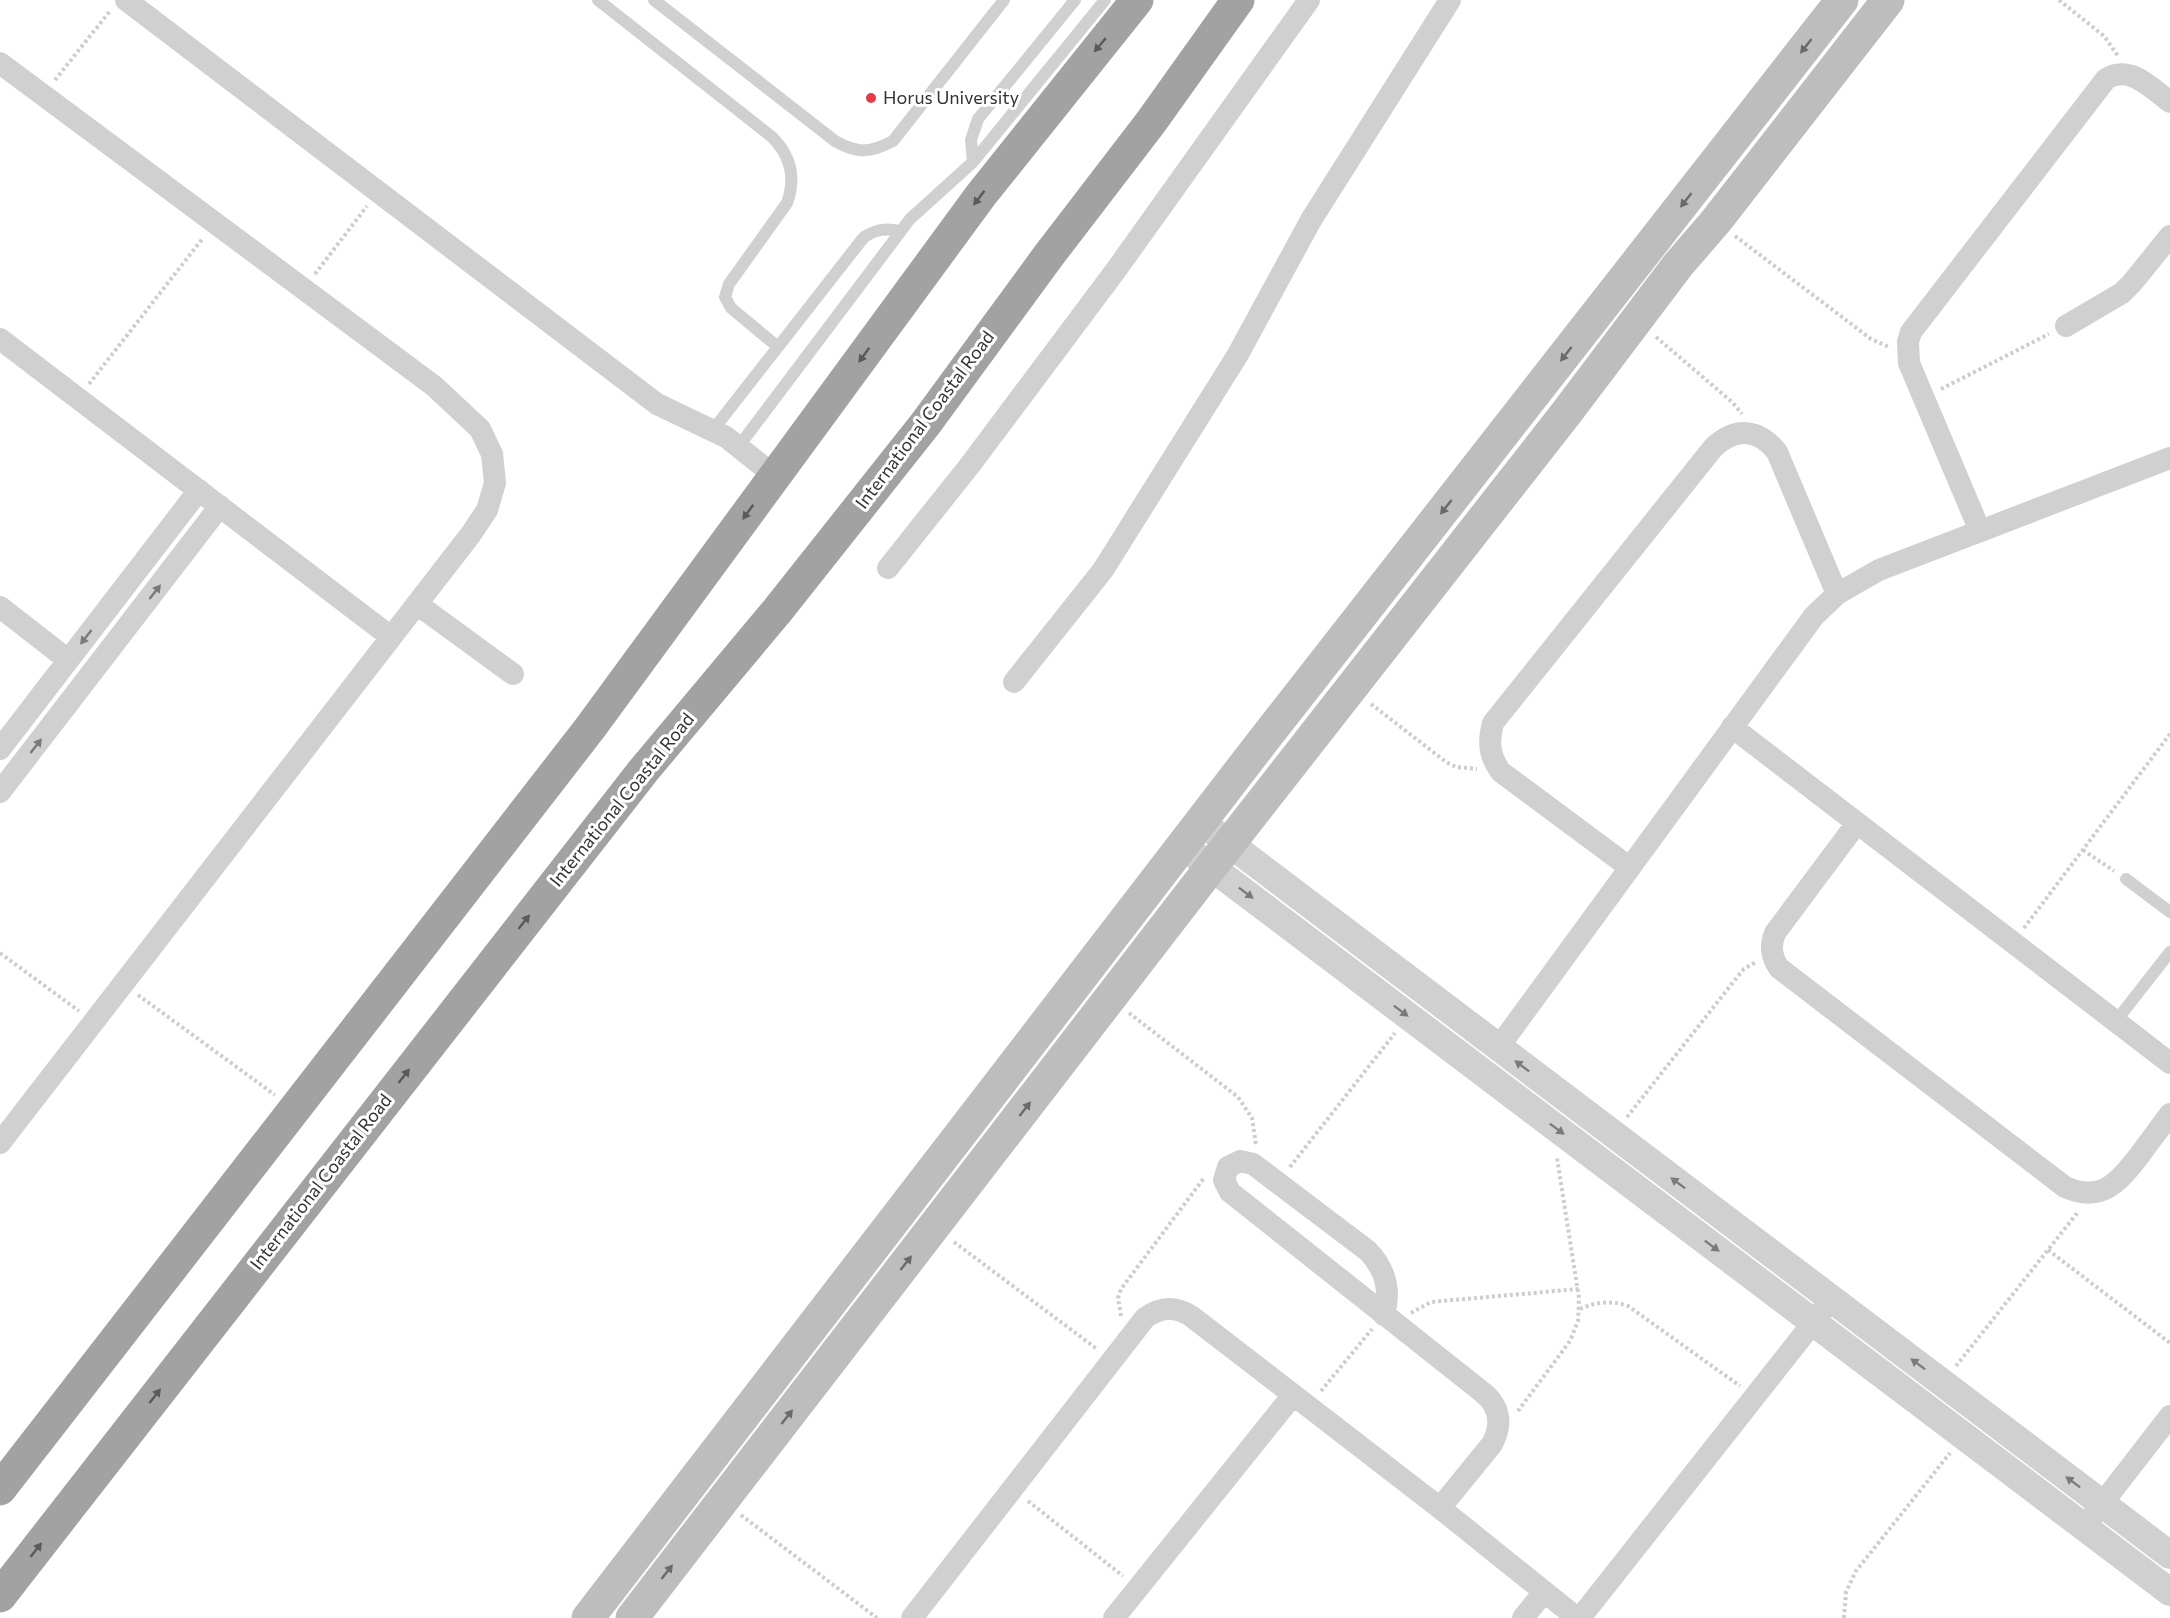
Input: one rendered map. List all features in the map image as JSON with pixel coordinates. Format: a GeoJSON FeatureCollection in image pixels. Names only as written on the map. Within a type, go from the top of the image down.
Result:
{"type":"FeatureCollection","features":[{"type":"Feature","properties":{"kind":"highway"},"geometry":{"type":"LineString","coordinates":[[0,1489],[590,729],[988,186],[1137,0]]}},
{"type":"Feature","properties":{"kind":"highway","name":"International Coastal Road"},"geometry":{"type":"LineString","coordinates":[[0,1596],[643,771],[777,611],[926,423],[1049,255],[1151,122],[1238,0]]}},
{"type":"Feature","properties":{"kind":"main road"},"geometry":{"type":"LineString","coordinates":[[588,1618],[1192,834],[1842,0]]}},
{"type":"Feature","properties":{"kind":"main road"},"geometry":{"type":"LineString","coordinates":[[632,1618],[1220,856],[1637,321],[1678,265],[1716,221],[1888,0]]}},
{"type":"Feature","properties":{"kind":"street"},"geometry":{"type":"LineString","coordinates":[[888,568],[970,465],[1116,270],[1309,0]]}},
{"type":"Feature","properties":{"kind":"street"},"geometry":{"type":"LineString","coordinates":[[1014,682],[1103,570],[1237,356],[1311,220],[1450,0]]}},
{"type":"Feature","properties":{"kind":"street"},"geometry":{"type":"LineString","coordinates":[[119,4],[377,192],[657,404],[674,414],[713,430],[739,446],[775,476]]}},
{"type":"Feature","properties":{"kind":"street"},"geometry":{"type":"LineString","coordinates":[[0,63],[434,386],[480,429],[492,454],[495,483],[487,510],[417,604],[0,1143]]}},
{"type":"Feature","properties":{"kind":"street"},"geometry":{"type":"LineString","coordinates":[[1980,531],[1910,363],[1907,350],[1911,332],[2101,85],[2112,76],[2126,74],[2139,78],[2170,102]]}},
{"type":"Feature","properties":{"kind":"street"},"geometry":{"type":"LineString","coordinates":[[2066,326],[2122,293],[2132,284],[2170,236]]}},
{"type":"Feature","properties":{"kind":"street"},"geometry":{"type":"LineString","coordinates":[[0,339],[391,637]]}},
{"type":"Feature","properties":{"kind":"street"},"geometry":{"type":"LineString","coordinates":[[1629,867],[1508,779],[1495,764],[1489,745],[1493,723],[1713,448],[1730,435],[1751,433],[1761,437],[1777,452],[1837,594]]}},
{"type":"Feature","properties":{"kind":"street"},"geometry":{"type":"LineString","coordinates":[[1498,1048],[1814,616],[1837,594],[1878,570],[2170,458]]}},
{"type":"Feature","properties":{"kind":"street"},"geometry":{"type":"LineString","coordinates":[[0,749],[199,490]]}},
{"type":"Feature","properties":{"kind":"street"},"geometry":{"type":"LineString","coordinates":[[0,792],[220,506]]}},
{"type":"Feature","properties":{"kind":"street"},"geometry":{"type":"LineString","coordinates":[[417,604],[513,674]]}},
{"type":"Feature","properties":{"kind":"street"},"geometry":{"type":"LineString","coordinates":[[0,607],[68,660]]}},
{"type":"Feature","properties":{"kind":"street"},"geometry":{"type":"LineString","coordinates":[[1732,727],[2170,1063]]}},
{"type":"Feature","properties":{"kind":"street"},"geometry":{"type":"LineString","coordinates":[[1857,823],[1775,933],[1771,947],[1779,968],[2065,1187],[2084,1193],[2112,1186],[2119,1181],[2170,1114]]}},
{"type":"Feature","properties":{"kind":"street"},"geometry":{"type":"LineString","coordinates":[[1192,834],[1408,1016],[2170,1592]]}},
{"type":"Feature","properties":{"kind":"street"},"geometry":{"type":"LineString","coordinates":[[1220,856],[1498,1048],[2170,1555]]}},
{"type":"Feature","properties":{"kind":"street"},"geometry":{"type":"LineString","coordinates":[[1392,1321],[1388,1292],[1382,1270],[1376,1260],[1253,1164],[1240,1161],[1228,1167],[1224,1180],[1230,1192],[1392,1321],[1488,1396],[1493,1403],[1499,1419],[1499,1427],[1492,1444],[1440,1508]]}},
{"type":"Feature","properties":{"kind":"street"},"geometry":{"type":"LineString","coordinates":[[921,1613],[1013,1488],[1145,1318],[1162,1309],[1172,1308],[1185,1312],[1440,1508],[1578,1618],[1832,1300]]}},
{"type":"Feature","properties":{"kind":"street"},"geometry":{"type":"LineString","coordinates":[[1114,1618],[1301,1401]]}},
{"type":"Feature","properties":{"kind":"street"},"geometry":{"type":"LineString","coordinates":[[2084,1527],[2170,1416]]}},
{"type":"Feature","properties":{"kind":"street"},"geometry":{"type":"LineString","coordinates":[[1522,1618],[1544,1592]]}},
{"type":"Feature","properties":{"kind":"lane"},"geometry":{"type":"LineString","coordinates":[[598,0],[772,137],[785,153],[792,173],[787,203],[729,284],[725,297],[731,308],[778,347]]}},
{"type":"Feature","properties":{"kind":"lane"},"geometry":{"type":"LineString","coordinates":[[654,0],[835,141],[849,148],[864,151],[879,148],[893,141],[1004,0]]}},
{"type":"Feature","properties":{"kind":"lane"},"geometry":{"type":"LineString","coordinates":[[973,162],[971,140],[978,119],[1075,0]]}},
{"type":"Feature","properties":{"kind":"lane"},"geometry":{"type":"LineString","coordinates":[[739,446],[900,231],[920,208],[944,190],[973,162],[1105,0]]}},
{"type":"Feature","properties":{"kind":"lane"},"geometry":{"type":"LineString","coordinates":[[713,430],[864,237],[875,230],[888,228],[900,231]]}},
{"type":"Feature","properties":{"kind":"lane"},"geometry":{"type":"LineString","coordinates":[[2126,879],[2170,912]]}},
{"type":"Feature","properties":{"kind":"lane"},"geometry":{"type":"LineString","coordinates":[[2116,1021],[2170,952]]}},
{"type":"Feature","properties":{"kind":"path"},"geometry":{"type":"LineString","coordinates":[[2059,0],[2104,36],[2117,54],[2126,74]]}},
{"type":"Feature","properties":{"kind":"path"},"geometry":{"type":"LineString","coordinates":[[43,95],[119,4]]}},
{"type":"Feature","properties":{"kind":"path"},"geometry":{"type":"LineString","coordinates":[[304,289],[377,192]]}},
{"type":"Feature","properties":{"kind":"path"},"geometry":{"type":"LineString","coordinates":[[1716,221],[1871,339],[1891,348],[1907,350]]}},
{"type":"Feature","properties":{"kind":"path"},"geometry":{"type":"LineString","coordinates":[[78,399],[215,223]]}},
{"type":"Feature","properties":{"kind":"path"},"geometry":{"type":"LineString","coordinates":[[1637,321],[1732,402],[1751,433]]}},
{"type":"Feature","properties":{"kind":"path"},"geometry":{"type":"LineString","coordinates":[[1924,398],[2066,326]]}},
{"type":"Feature","properties":{"kind":"path"},"geometry":{"type":"LineString","coordinates":[[1352,689],[1446,762],[1467,769],[1486,768],[1495,764]]}},
{"type":"Feature","properties":{"kind":"path"},"geometry":{"type":"LineString","coordinates":[[2013,943],[2170,734]]}},
{"type":"Feature","properties":{"kind":"path"},"geometry":{"type":"LineString","coordinates":[[2083,850],[2126,879]]}},
{"type":"Feature","properties":{"kind":"path"},"geometry":{"type":"LineString","coordinates":[[0,953],[94,1022]]}},
{"type":"Feature","properties":{"kind":"path"},"geometry":{"type":"LineString","coordinates":[[1614,1135],[1744,969],[1759,962],[1775,962]]}},
{"type":"Feature","properties":{"kind":"path"},"geometry":{"type":"LineString","coordinates":[[123,984],[296,1109]]}},
{"type":"Feature","properties":{"kind":"path"},"geometry":{"type":"LineString","coordinates":[[1110,999],[1238,1096],[1246,1107],[1255,1130],[1257,1142],[1253,1164]]}},
{"type":"Feature","properties":{"kind":"path"},"geometry":{"type":"LineString","coordinates":[[1278,1183],[1408,1016]]}},
{"type":"Feature","properties":{"kind":"path"},"geometry":{"type":"LineString","coordinates":[[1492,1444],[1570,1341],[1580,1310],[1551,1124]]}},
{"type":"Feature","properties":{"kind":"path"},"geometry":{"type":"LineString","coordinates":[[1135,1331],[1121,1317],[1118,1307],[1121,1289],[1207,1174],[1228,1167]]}},
{"type":"Feature","properties":{"kind":"path"},"geometry":{"type":"LineString","coordinates":[[1943,1383],[2093,1192]]}},
{"type":"Feature","properties":{"kind":"path"},"geometry":{"type":"LineString","coordinates":[[934,1226],[1112,1360]]}},
{"type":"Feature","properties":{"kind":"path"},"geometry":{"type":"LineString","coordinates":[[2048,1250],[2170,1343]]}},
{"type":"Feature","properties":{"kind":"path"},"geometry":{"type":"LineString","coordinates":[[1301,1401],[1392,1321],[1431,1302],[1578,1289]]}},
{"type":"Feature","properties":{"kind":"path"},"geometry":{"type":"LineString","coordinates":[[1580,1310],[1600,1302],[1628,1306],[1755,1397]]}},
{"type":"Feature","properties":{"kind":"path"},"geometry":{"type":"LineString","coordinates":[[1844,1618],[1846,1592],[1856,1571],[1963,1436]]}},
{"type":"Feature","properties":{"kind":"path"},"geometry":{"type":"LineString","coordinates":[[1013,1488],[1138,1588]]}},
{"type":"Feature","properties":{"kind":"path"},"geometry":{"type":"LineString","coordinates":[[723,1500],[877,1618]]}},
{"type":"Feature","properties":{"kind":"place","name":"Horus University"},"geometry":{"type":"Point","coordinates":[871,98]}}]}
